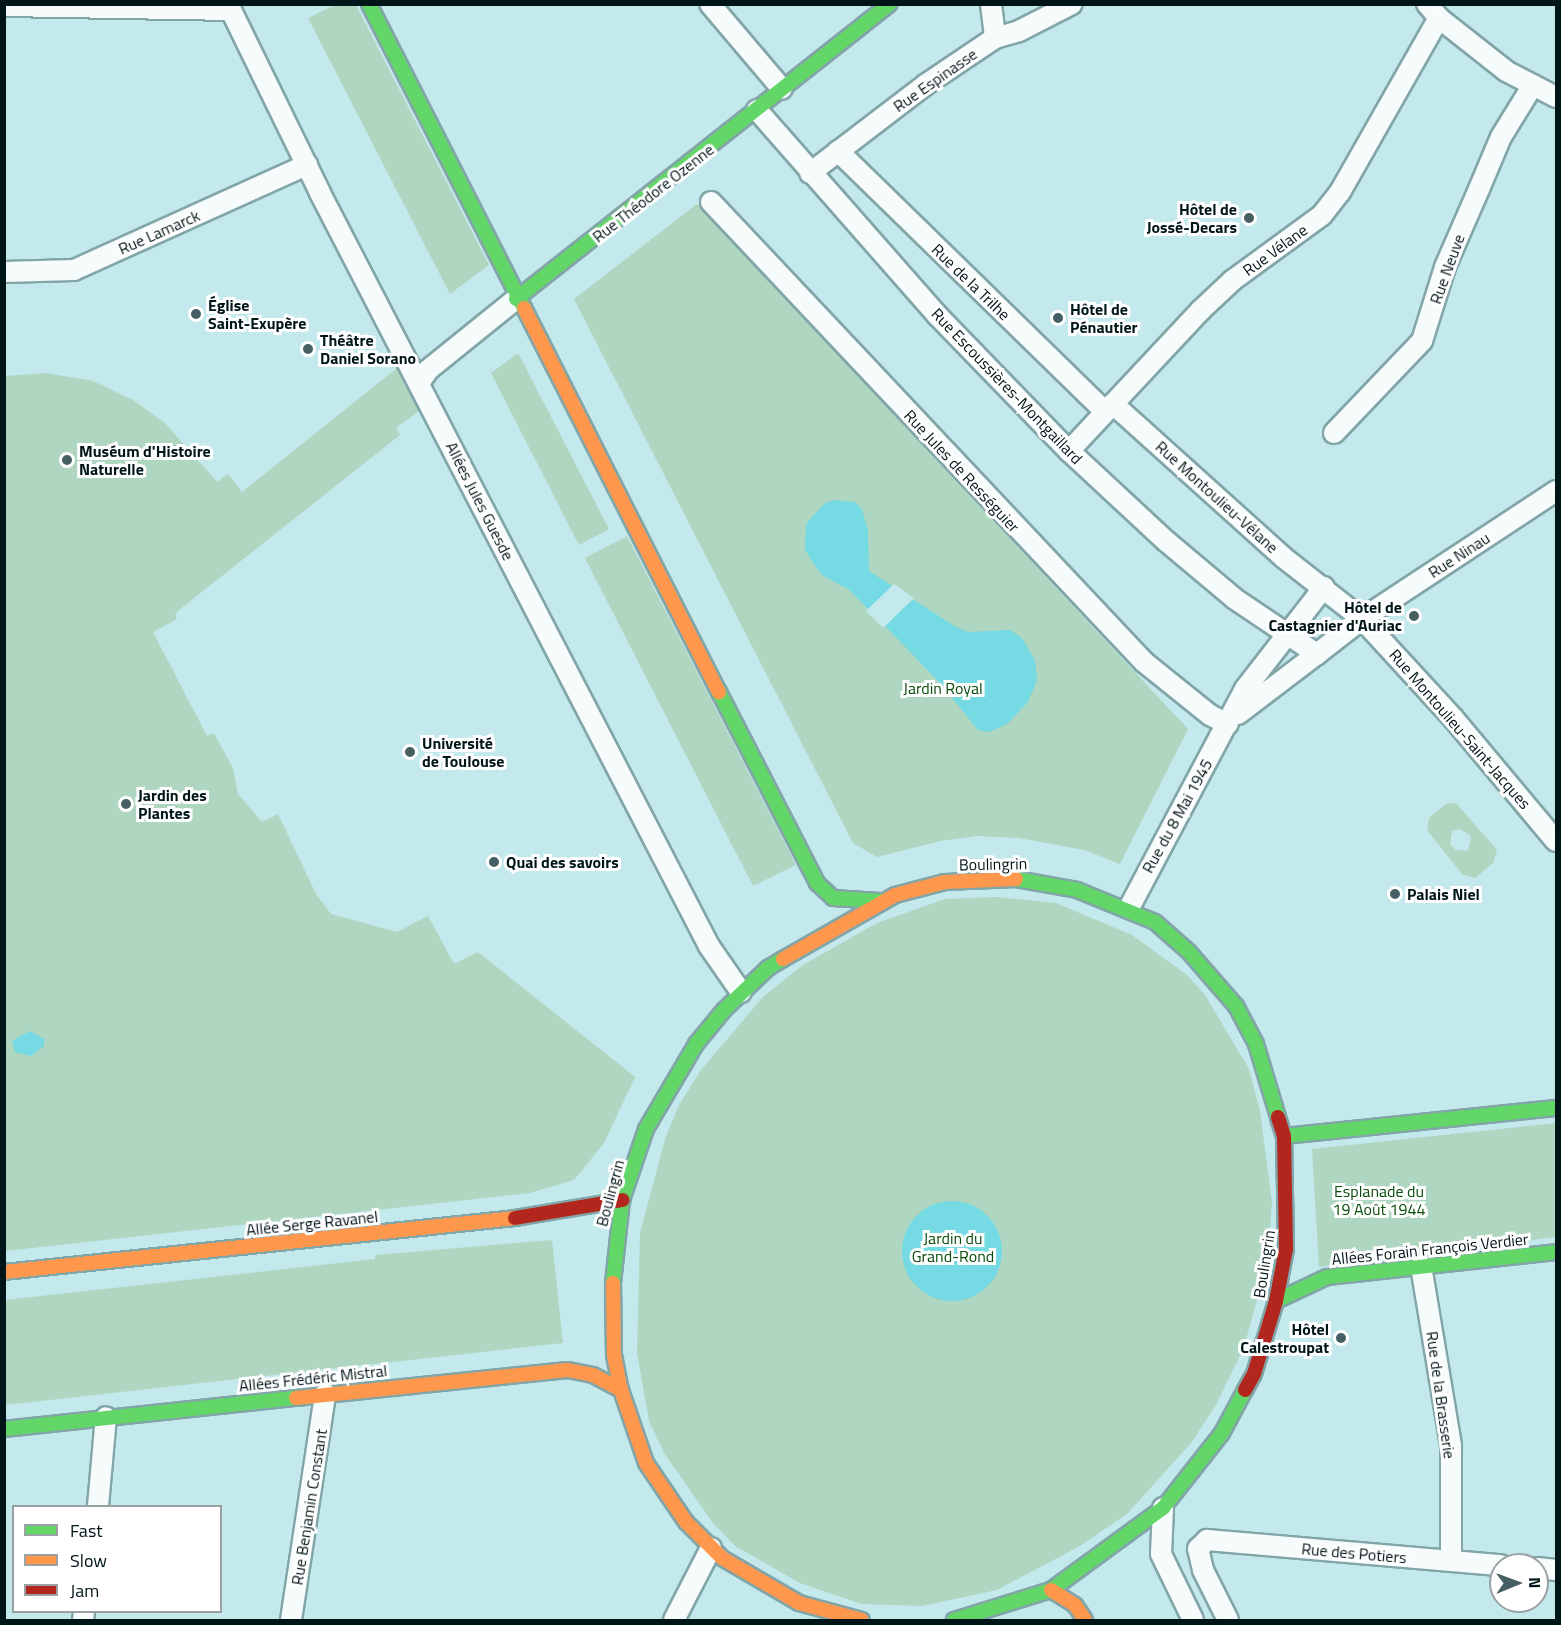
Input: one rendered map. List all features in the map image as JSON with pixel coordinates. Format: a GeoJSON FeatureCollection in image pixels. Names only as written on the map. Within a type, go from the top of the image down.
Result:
{"type":"FeatureCollection","features":[{"type":"Feature","properties":{"kind":"main road"},"geometry":{"type":"LineString","coordinates":[[369,4],[516,299],[817,883],[833,898],[880,901]]}},
{"type":"Feature","properties":{"kind":"main road","name":"Rue Théodore Ozenne"},"geometry":{"type":"LineString","coordinates":[[516,299],[889,4]]}},
{"type":"Feature","properties":{"kind":"main road","name":"Boulingrin"},"geometry":{"type":"LineString","coordinates":[[862,1620],[799,1603],[757,1582],[711,1548],[686,1522],[646,1463],[621,1390],[613,1333],[613,1274],[622,1200],[646,1129],[696,1044],[741,992],[793,950],[880,901],[945,882],[983,878],[1036,880],[1129,909],[1155,921],[1189,951],[1236,1006],[1256,1044],[1284,1136],[1286,1249],[1276,1301],[1254,1374],[1222,1433],[1163,1508],[1051,1590],[966,1619]]}},
{"type":"Feature","properties":{"kind":"main road"},"geometry":{"type":"LineString","coordinates":[[817,883],[817,906]]}},
{"type":"Feature","properties":{"kind":"main road"},"geometry":{"type":"LineString","coordinates":[[793,950],[812,922]]}},
{"type":"Feature","properties":{"kind":"main road"},"geometry":{"type":"LineString","coordinates":[[1284,1136],[1557,1108]]}},
{"type":"Feature","properties":{"kind":"main road","name":"Allée Serge Ravanel"},"geometry":{"type":"LineString","coordinates":[[4,1272],[560,1213],[622,1200]]}},
{"type":"Feature","properties":{"kind":"main road","name":"Allées Forain François Verdier"},"geometry":{"type":"LineString","coordinates":[[1276,1301],[1327,1277],[1557,1252]]}},
{"type":"Feature","properties":{"kind":"main road","name":"Allées Frédéric Mistral"},"geometry":{"type":"LineString","coordinates":[[4,1429],[568,1370],[593,1375],[621,1390]]}},
{"type":"Feature","properties":{"kind":"main road"},"geometry":{"type":"LineString","coordinates":[[1051,1590],[1075,1605],[1085,1620]]}},
{"type":"Feature","properties":{"kind":"street"},"geometry":{"type":"LineString","coordinates":[[710,4],[782,89]]}},
{"type":"Feature","properties":{"kind":"street"},"geometry":{"type":"LineString","coordinates":[[991,4],[995,38]]}},
{"type":"Feature","properties":{"kind":"street","name":"Rue Espinasse"},"geometry":{"type":"LineString","coordinates":[[810,173],[995,38],[1019,31],[1072,4]]}},
{"type":"Feature","properties":{"kind":"street"},"geometry":{"type":"LineString","coordinates":[[4,6],[230,7]]}},
{"type":"Feature","properties":{"kind":"street","name":"Allées Jules Guesde"},"geometry":{"type":"LineString","coordinates":[[230,7],[307,165],[709,946],[741,992]]}},
{"type":"Feature","properties":{"kind":"street"},"geometry":{"type":"LineString","coordinates":[[1433,11],[1506,71],[1557,97]]}},
{"type":"Feature","properties":{"kind":"street","name":"Rue Vélane"},"geometry":{"type":"LineString","coordinates":[[1070,451],[1233,280],[1322,215],[1340,192],[1433,11]]}},
{"type":"Feature","properties":{"kind":"street","name":"Rue Neuve"},"geometry":{"type":"LineString","coordinates":[[1334,433],[1422,341],[1446,267],[1488,168],[1533,86]]}},
{"type":"Feature","properties":{"kind":"street","name":"Rue Escoussières-Montgaillard"},"geometry":{"type":"LineString","coordinates":[[757,110],[937,315],[1070,451],[1166,541],[1235,598],[1317,654]]}},
{"type":"Feature","properties":{"kind":"street","name":"Rue de la Trilhe"},"geometry":{"type":"LineString","coordinates":[[838,151],[1109,408]]}},
{"type":"Feature","properties":{"kind":"street","name":"Rue Lamarck"},"geometry":{"type":"LineString","coordinates":[[4,272],[74,270],[307,165]]}},
{"type":"Feature","properties":{"kind":"street","name":"Rue Jules de Rességuier"},"geometry":{"type":"LineString","coordinates":[[711,202],[1144,662],[1210,715],[1227,724]]}},
{"type":"Feature","properties":{"kind":"street","name":"Rue Théodore Ozenne"},"geometry":{"type":"LineString","coordinates":[[419,383],[428,370],[516,299]]}},
{"type":"Feature","properties":{"kind":"street","name":"Rue Montoulieu-Vélane"},"geometry":{"type":"LineString","coordinates":[[1109,408],[1283,557],[1362,619]]}},
{"type":"Feature","properties":{"kind":"street","name":"Rue Ninau"},"geometry":{"type":"LineString","coordinates":[[1227,724],[1253,699],[1362,619],[1557,491]]}},
{"type":"Feature","properties":{"kind":"street","name":"Rue du 8 Mai 1945"},"geometry":{"type":"LineString","coordinates":[[1129,909],[1245,689],[1286,633],[1324,587]]}},
{"type":"Feature","properties":{"kind":"street","name":"Rue Montoulieu-Saint-Jacques"},"geometry":{"type":"LineString","coordinates":[[1362,619],[1453,718],[1557,841]]}},
{"type":"Feature","properties":{"kind":"street","name":"Rue de la Brasserie"},"geometry":{"type":"LineString","coordinates":[[1421,1266],[1451,1446],[1451,1561]]}},
{"type":"Feature","properties":{"kind":"street","name":"Rue Benjamin Constant"},"geometry":{"type":"LineString","coordinates":[[291,1620],[325,1394]]}},
{"type":"Feature","properties":{"kind":"street"},"geometry":{"type":"LineString","coordinates":[[98,1505],[106,1417]]}},
{"type":"Feature","properties":{"kind":"street"},"geometry":{"type":"LineString","coordinates":[[1163,1508],[1161,1554],[1193,1620]]}},
{"type":"Feature","properties":{"kind":"street","name":"Rue des Potiers"},"geometry":{"type":"LineString","coordinates":[[1228,1620],[1203,1570],[1198,1549],[1207,1540],[1489,1564]]}},
{"type":"Feature","properties":{"kind":"street"},"geometry":{"type":"LineString","coordinates":[[674,1620],[711,1548]]}},
{"type":"Feature","properties":{"kind":"green space"},"geometry":{"type":"Polygon","coordinates":[[[335,5],[356,5],[489,265],[450,294],[308,18],[335,5]]]}},
{"type":"Feature","properties":{"kind":"green space","name":"Jardin Royal"},"geometry":{"type":"Polygon","coordinates":[[[697,204],[1188,729],[1120,864],[1084,850],[1019,838],[978,836],[940,841],[877,857],[853,843],[574,299],[697,204]]]}},
{"type":"Feature","properties":{"kind":"green space"},"geometry":{"type":"Polygon","coordinates":[[[518,353],[609,529],[579,545],[491,373],[518,353]]]}},
{"type":"Feature","properties":{"kind":"green space","name":"Jardin des Plantes"},"geometry":{"type":"Polygon","coordinates":[[[397,368],[419,411],[396,428],[400,435],[184,606],[175,614],[177,619],[153,632],[207,736],[214,733],[233,768],[238,794],[262,822],[278,814],[316,894],[331,914],[397,932],[428,916],[454,964],[478,952],[635,1077],[604,1143],[574,1180],[530,1193],[5,1251],[5,376],[46,373],[93,381],[133,400],[165,423],[217,482],[228,474],[242,492],[397,368]]]}},
{"type":"Feature","properties":{"kind":"green space"},"geometry":{"type":"Polygon","coordinates":[[[627,536],[796,865],[753,886],[585,558],[627,536]]]}},
{"type":"Feature","properties":{"kind":"green space"},"geometry":{"type":"Polygon","coordinates":[[[1456,803],[1497,850],[1493,863],[1475,878],[1462,874],[1427,830],[1429,818],[1446,804],[1456,803]],[[1460,829],[1452,831],[1450,844],[1456,850],[1468,851],[1471,836],[1460,829]]]}},
{"type":"Feature","properties":{"kind":"green space","name":"Jardin du Grand-Rond"},"geometry":{"type":"Polygon","coordinates":[[[997,897],[1056,903],[1132,935],[1187,975],[1205,995],[1249,1069],[1260,1111],[1272,1202],[1268,1261],[1244,1347],[1216,1405],[1191,1443],[1127,1514],[1080,1546],[997,1590],[922,1606],[861,1604],[800,1583],[735,1546],[713,1523],[664,1453],[649,1421],[637,1353],[640,1233],[666,1136],[679,1105],[701,1070],[763,997],[803,965],[877,923],[945,899],[997,897]]]}},
{"type":"Feature","properties":{"kind":"green space","name":"Esplanade du 19 Août 1944"},"geometry":{"type":"Polygon","coordinates":[[[1556,1123],[1556,1237],[1319,1267],[1312,1149],[1556,1123]]]}},
{"type":"Feature","properties":{"kind":"green space"},"geometry":{"type":"Polygon","coordinates":[[[552,1240],[563,1343],[5,1405],[5,1300],[375,1259],[375,1255],[552,1240]]]}},
{"type":"Feature","properties":{"kind":"water"},"geometry":{"type":"Polygon","coordinates":[[[836,500],[855,502],[862,509],[868,531],[869,571],[956,627],[968,632],[1010,630],[1022,638],[1035,660],[1037,680],[1028,702],[1007,724],[989,732],[978,730],[940,683],[848,589],[823,576],[805,549],[806,524],[825,503],[836,500]]]}},
{"type":"Feature","properties":{"kind":"water"},"geometry":{"type":"Polygon","coordinates":[[[30,1031],[44,1039],[44,1046],[31,1056],[15,1052],[12,1041],[30,1031]]]}},
{"type":"Feature","properties":{"kind":"water"},"geometry":{"type":"Polygon","coordinates":[[[952,1201],[971,1205],[987,1216],[998,1232],[1002,1251],[998,1270],[987,1286],[971,1297],[952,1301],[933,1297],[917,1286],[906,1270],[902,1251],[906,1232],[917,1216],[933,1205],[952,1201]]]}},
{"type":"Feature","properties":{"kind":"pier"},"geometry":{"type":"Polygon","coordinates":[[[894,584],[914,598],[883,628],[866,611],[894,584]]]}},
{"type":"Feature","properties":{"kind":"traffic: fast"},"geometry":{"type":"LineString","coordinates":[[369,4],[524,308]]}},
{"type":"Feature","properties":{"kind":"traffic: fast"},"geometry":{"type":"LineString","coordinates":[[516,299],[889,4]]}},
{"type":"Feature","properties":{"kind":"traffic: fast"},"geometry":{"type":"LineString","coordinates":[[719,692],[817,883],[833,898],[880,901]]}},
{"type":"Feature","properties":{"kind":"traffic: fast"},"geometry":{"type":"LineString","coordinates":[[1016,879],[1077,890],[1155,922],[1189,952],[1236,1006],[1256,1044],[1278,1117]]}},
{"type":"Feature","properties":{"kind":"traffic: fast"},"geometry":{"type":"LineString","coordinates":[[613,1283],[622,1200],[646,1129],[696,1044],[724,1010],[768,968],[783,959]]}},
{"type":"Feature","properties":{"kind":"traffic: fast"},"geometry":{"type":"LineString","coordinates":[[1284,1136],[1556,1108]]}},
{"type":"Feature","properties":{"kind":"traffic: fast"},"geometry":{"type":"LineString","coordinates":[[1276,1301],[1327,1277],[1556,1252]]}},
{"type":"Feature","properties":{"kind":"traffic: fast"},"geometry":{"type":"LineString","coordinates":[[954,1620],[1051,1590],[1163,1508],[1222,1433],[1245,1390]]}},
{"type":"Feature","properties":{"kind":"traffic: fast"},"geometry":{"type":"LineString","coordinates":[[4,1429],[296,1398]]}},
{"type":"Feature","properties":{"kind":"traffic: slow"},"geometry":{"type":"LineString","coordinates":[[524,308],[719,692]]}},
{"type":"Feature","properties":{"kind":"traffic: slow"},"geometry":{"type":"LineString","coordinates":[[783,959],[895,895],[945,882],[1016,879]]}},
{"type":"Feature","properties":{"kind":"traffic: slow"},"geometry":{"type":"LineString","coordinates":[[4,1272],[515,1218]]}},
{"type":"Feature","properties":{"kind":"traffic: slow"},"geometry":{"type":"LineString","coordinates":[[613,1283],[614,1355],[621,1390],[646,1463],[686,1522],[722,1558],[799,1603],[862,1620]]}},
{"type":"Feature","properties":{"kind":"traffic: slow"},"geometry":{"type":"LineString","coordinates":[[296,1398],[568,1370],[593,1375],[621,1390]]}},
{"type":"Feature","properties":{"kind":"traffic: slow"},"geometry":{"type":"LineString","coordinates":[[1051,1590],[1075,1605],[1085,1620]]}},
{"type":"Feature","properties":{"kind":"traffic: jam"},"geometry":{"type":"LineString","coordinates":[[1245,1390],[1254,1374],[1276,1301],[1286,1249],[1284,1136],[1278,1117]]}},
{"type":"Feature","properties":{"kind":"traffic: jam"},"geometry":{"type":"LineString","coordinates":[[515,1218],[622,1200]]}},
{"type":"Feature","properties":{"kind":"place","name":"Hôtel de Jossé-Decars"},"geometry":{"type":"Point","coordinates":[1249,218]}},
{"type":"Feature","properties":{"kind":"place","name":"Église Saint-Exupère"},"geometry":{"type":"Point","coordinates":[196,314]}},
{"type":"Feature","properties":{"kind":"place","name":"Hôtel de Pénautier"},"geometry":{"type":"Point","coordinates":[1058,318]}},
{"type":"Feature","properties":{"kind":"place","name":"Théâtre Daniel Sorano"},"geometry":{"type":"Point","coordinates":[308,349]}},
{"type":"Feature","properties":{"kind":"place","name":"Muséum d'Histoire Naturelle"},"geometry":{"type":"Point","coordinates":[67,460]}},
{"type":"Feature","properties":{"kind":"place","name":"Hôtel de Castagnier d'Auriac"},"geometry":{"type":"Point","coordinates":[1414,616]}},
{"type":"Feature","properties":{"kind":"place","name":"Université de Toulouse"},"geometry":{"type":"Point","coordinates":[410,752]}},
{"type":"Feature","properties":{"kind":"place","name":"Jardin des Plantes"},"geometry":{"type":"Point","coordinates":[126,804]}},
{"type":"Feature","properties":{"kind":"place","name":"Quai des savoirs"},"geometry":{"type":"Point","coordinates":[494,862]}},
{"type":"Feature","properties":{"kind":"place","name":"Palais Niel"},"geometry":{"type":"Point","coordinates":[1395,894]}},
{"type":"Feature","properties":{"kind":"place","name":"Hôtel Calestroupat"},"geometry":{"type":"Point","coordinates":[1341,1338]}}]}
